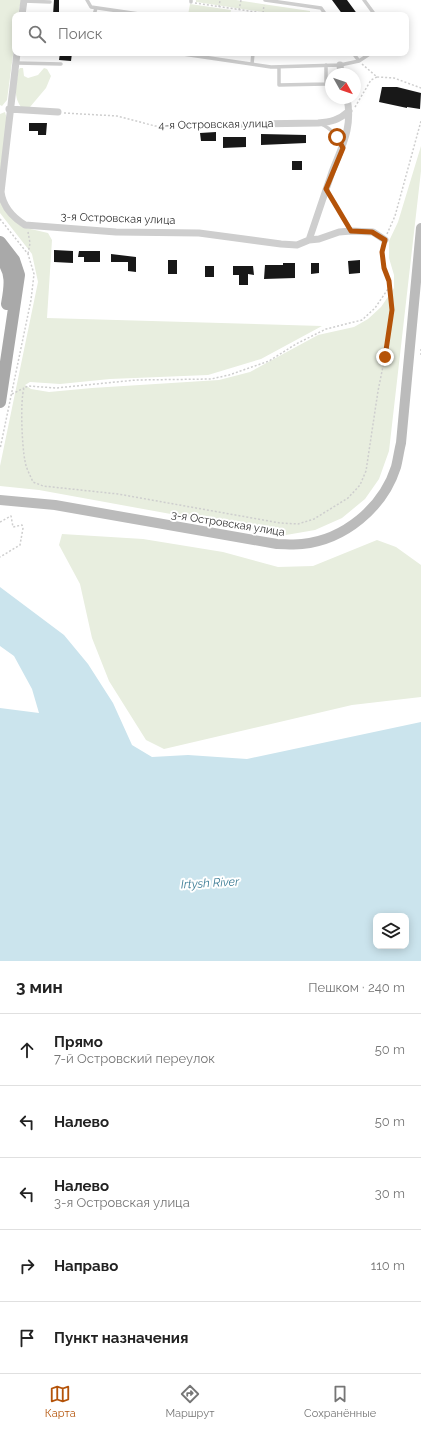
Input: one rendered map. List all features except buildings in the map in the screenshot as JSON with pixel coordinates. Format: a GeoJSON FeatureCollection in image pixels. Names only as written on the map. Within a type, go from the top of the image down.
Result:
{"type":"FeatureCollection","features":[{"type":"Feature","properties":{"kind":"main road","name":"3-я Островская улица"},"geometry":{"type":"LineString","coordinates":[[0,500],[55,505],[277,544],[301,545],[322,541],[339,534],[356,523],[378,501],[388,485],[396,467],[401,443],[421,228]]}},
{"type":"Feature","properties":{"kind":"main road"},"geometry":{"type":"LineString","coordinates":[[0,242],[14,260],[19,275],[0,402]]}},
{"type":"Feature","properties":{"kind":"main road"},"geometry":{"type":"LineString","coordinates":[[0,258],[8,270],[10,278],[0,351]]}},
{"type":"Feature","properties":{"kind":"street"},"geometry":{"type":"LineString","coordinates":[[22,12],[24,1]]}},
{"type":"Feature","properties":{"kind":"street"},"geometry":{"type":"LineString","coordinates":[[16,56],[9,109],[1,192],[4,204],[14,217],[25,225]]}},
{"type":"Feature","properties":{"kind":"street"},"geometry":{"type":"LineString","coordinates":[[309,240],[326,189],[347,138],[349,112],[348,104]]}},
{"type":"Feature","properties":{"kind":"street"},"geometry":{"type":"LineString","coordinates":[[9,109],[58,112]]}},
{"type":"Feature","properties":{"kind":"street","name":"4-я Островская улица"},"geometry":{"type":"LineString","coordinates":[[192,125],[318,123],[330,122],[341,118],[349,112]]}},
{"type":"Feature","properties":{"kind":"street","name":"3-я Островская улица"},"geometry":{"type":"LineString","coordinates":[[25,225],[116,232],[199,233],[297,245],[309,240],[319,239],[339,232],[351,231],[372,232],[385,240]]}},
{"type":"Feature","properties":{"kind":"lane"},"geometry":{"type":"LineString","coordinates":[[87,0],[91,7],[125,12]]}},
{"type":"Feature","properties":{"kind":"lane"},"geometry":{"type":"LineString","coordinates":[[265,0],[321,8],[324,12]]}},
{"type":"Feature","properties":{"kind":"lane"},"geometry":{"type":"LineString","coordinates":[[364,0],[373,12]]}},
{"type":"Feature","properties":{"kind":"lane"},"geometry":{"type":"LineString","coordinates":[[24,1],[50,2]]}},
{"type":"Feature","properties":{"kind":"lane"},"geometry":{"type":"LineString","coordinates":[[95,12],[96,8]]}},
{"type":"Feature","properties":{"kind":"lane"},"geometry":{"type":"LineString","coordinates":[[197,56],[278,67],[340,65],[359,62],[367,56]]}},
{"type":"Feature","properties":{"kind":"lane"},"geometry":{"type":"LineString","coordinates":[[252,64],[253,56]]}},
{"type":"Feature","properties":{"kind":"lane"},"geometry":{"type":"LineString","coordinates":[[355,56],[359,62]]}},
{"type":"Feature","properties":{"kind":"lane"},"geometry":{"type":"LineString","coordinates":[[15,63],[61,64]]}},
{"type":"Feature","properties":{"kind":"lane"},"geometry":{"type":"LineString","coordinates":[[278,67],[279,85],[326,84],[326,66]]}},
{"type":"Feature","properties":{"kind":"lane"},"geometry":{"type":"LineString","coordinates":[[318,123],[329,128],[337,137],[343,148]]}},
{"type":"Feature","properties":{"kind":"path"},"geometry":{"type":"LineString","coordinates":[[219,6],[220,0]]}},
{"type":"Feature","properties":{"kind":"path"},"geometry":{"type":"LineString","coordinates":[[239,10],[241,0]]}},
{"type":"Feature","properties":{"kind":"path"},"geometry":{"type":"LineString","coordinates":[[262,12],[265,0]]}},
{"type":"Feature","properties":{"kind":"path"},"geometry":{"type":"LineString","coordinates":[[191,1],[254,12]]}},
{"type":"Feature","properties":{"kind":"path"},"geometry":{"type":"LineString","coordinates":[[359,62],[377,77]]}},
{"type":"Feature","properties":{"kind":"path"},"geometry":{"type":"LineString","coordinates":[[349,112],[351,112],[359,103],[371,80],[377,77],[394,78],[421,88]]}},
{"type":"Feature","properties":{"kind":"path","name":"4-я Островская улица"},"geometry":{"type":"LineString","coordinates":[[58,112],[117,116],[155,126],[192,125]]}},
{"type":"Feature","properties":{"kind":"path"},"geometry":{"type":"LineString","coordinates":[[24,388],[22,399],[22,441],[25,462],[33,482],[43,486],[118,494],[280,523],[298,524],[314,519],[348,498],[360,485],[366,471],[375,406],[392,318],[390,286],[384,268],[382,252],[385,240],[395,216],[421,121]]}},
{"type":"Feature","properties":{"kind":"path"},"geometry":{"type":"LineString","coordinates":[[326,189],[351,231]]}},
{"type":"Feature","properties":{"kind":"path"},"geometry":{"type":"LineString","coordinates":[[25,225],[30,243],[28,254]]}},
{"type":"Feature","properties":{"kind":"path"},"geometry":{"type":"LineString","coordinates":[[12,394],[28,386],[56,388],[136,380],[211,379],[234,374],[269,361],[296,344],[326,330],[362,320],[375,308],[390,286]]}},
{"type":"Feature","properties":{"kind":"path"},"geometry":{"type":"LineString","coordinates":[[421,350],[421,357]]}},
{"type":"Feature","properties":{"kind":"path"},"geometry":{"type":"LineString","coordinates":[[0,522],[11,516],[13,526],[22,526],[20,545],[0,557]]}},
{"type":"Feature","properties":{"kind":"green space"},"geometry":{"type":"Polygon","coordinates":[[[0,0],[21,0],[19,12],[12,12],[13,56],[7,100],[2,106],[0,105],[0,0]]]}},
{"type":"Feature","properties":{"kind":"green space"},"geometry":{"type":"Polygon","coordinates":[[[196,0],[236,0],[310,12],[263,12],[196,2],[196,0]]]}},
{"type":"Feature","properties":{"kind":"green space"},"geometry":{"type":"Polygon","coordinates":[[[190,4],[231,10],[231,12],[189,12],[190,4]]]}},
{"type":"Feature","properties":{"kind":"green space"},"geometry":{"type":"Polygon","coordinates":[[[20,68],[23,68],[24,76],[28,78],[38,75],[44,68],[47,69],[51,76],[46,88],[30,107],[22,108],[17,99],[16,86],[18,71],[20,68]]]}},
{"type":"Feature","properties":{"kind":"green space"},"geometry":{"type":"Polygon","coordinates":[[[5,112],[7,119],[1,178],[3,208],[22,227],[48,233],[52,240],[47,318],[322,326],[261,359],[208,375],[110,379],[60,384],[30,382],[25,385],[31,389],[49,392],[219,380],[250,372],[318,335],[354,327],[368,319],[381,307],[394,288],[394,275],[389,258],[389,241],[398,222],[421,146],[421,171],[389,451],[379,479],[365,499],[342,518],[315,530],[286,535],[39,490],[0,486],[0,466],[38,282],[32,254],[0,213],[0,114],[5,112]]]}},
{"type":"Feature","properties":{"kind":"green space"},"geometry":{"type":"Polygon","coordinates":[[[62,534],[143,539],[223,552],[278,567],[313,566],[377,540],[396,547],[421,565],[421,697],[352,705],[164,749],[146,740],[109,681],[92,638],[80,584],[59,545],[62,534]]]}},
{"type":"Feature","properties":{"kind":"water","name":"Irtysh River"},"geometry":{"type":"Polygon","coordinates":[[[0,587],[64,635],[88,664],[113,703],[132,745],[152,757],[188,755],[247,759],[421,722],[421,961],[0,961],[0,708],[39,713],[32,689],[14,656],[0,646],[0,587]]]}},
{"type":"Feature","properties":{"kind":"route"},"geometry":{"type":"LineString","coordinates":[[337,137],[343,148],[326,189],[337,204],[351,231],[372,232],[385,240],[382,252],[384,268],[389,281],[392,310],[391,327],[385,357]]}}]}
